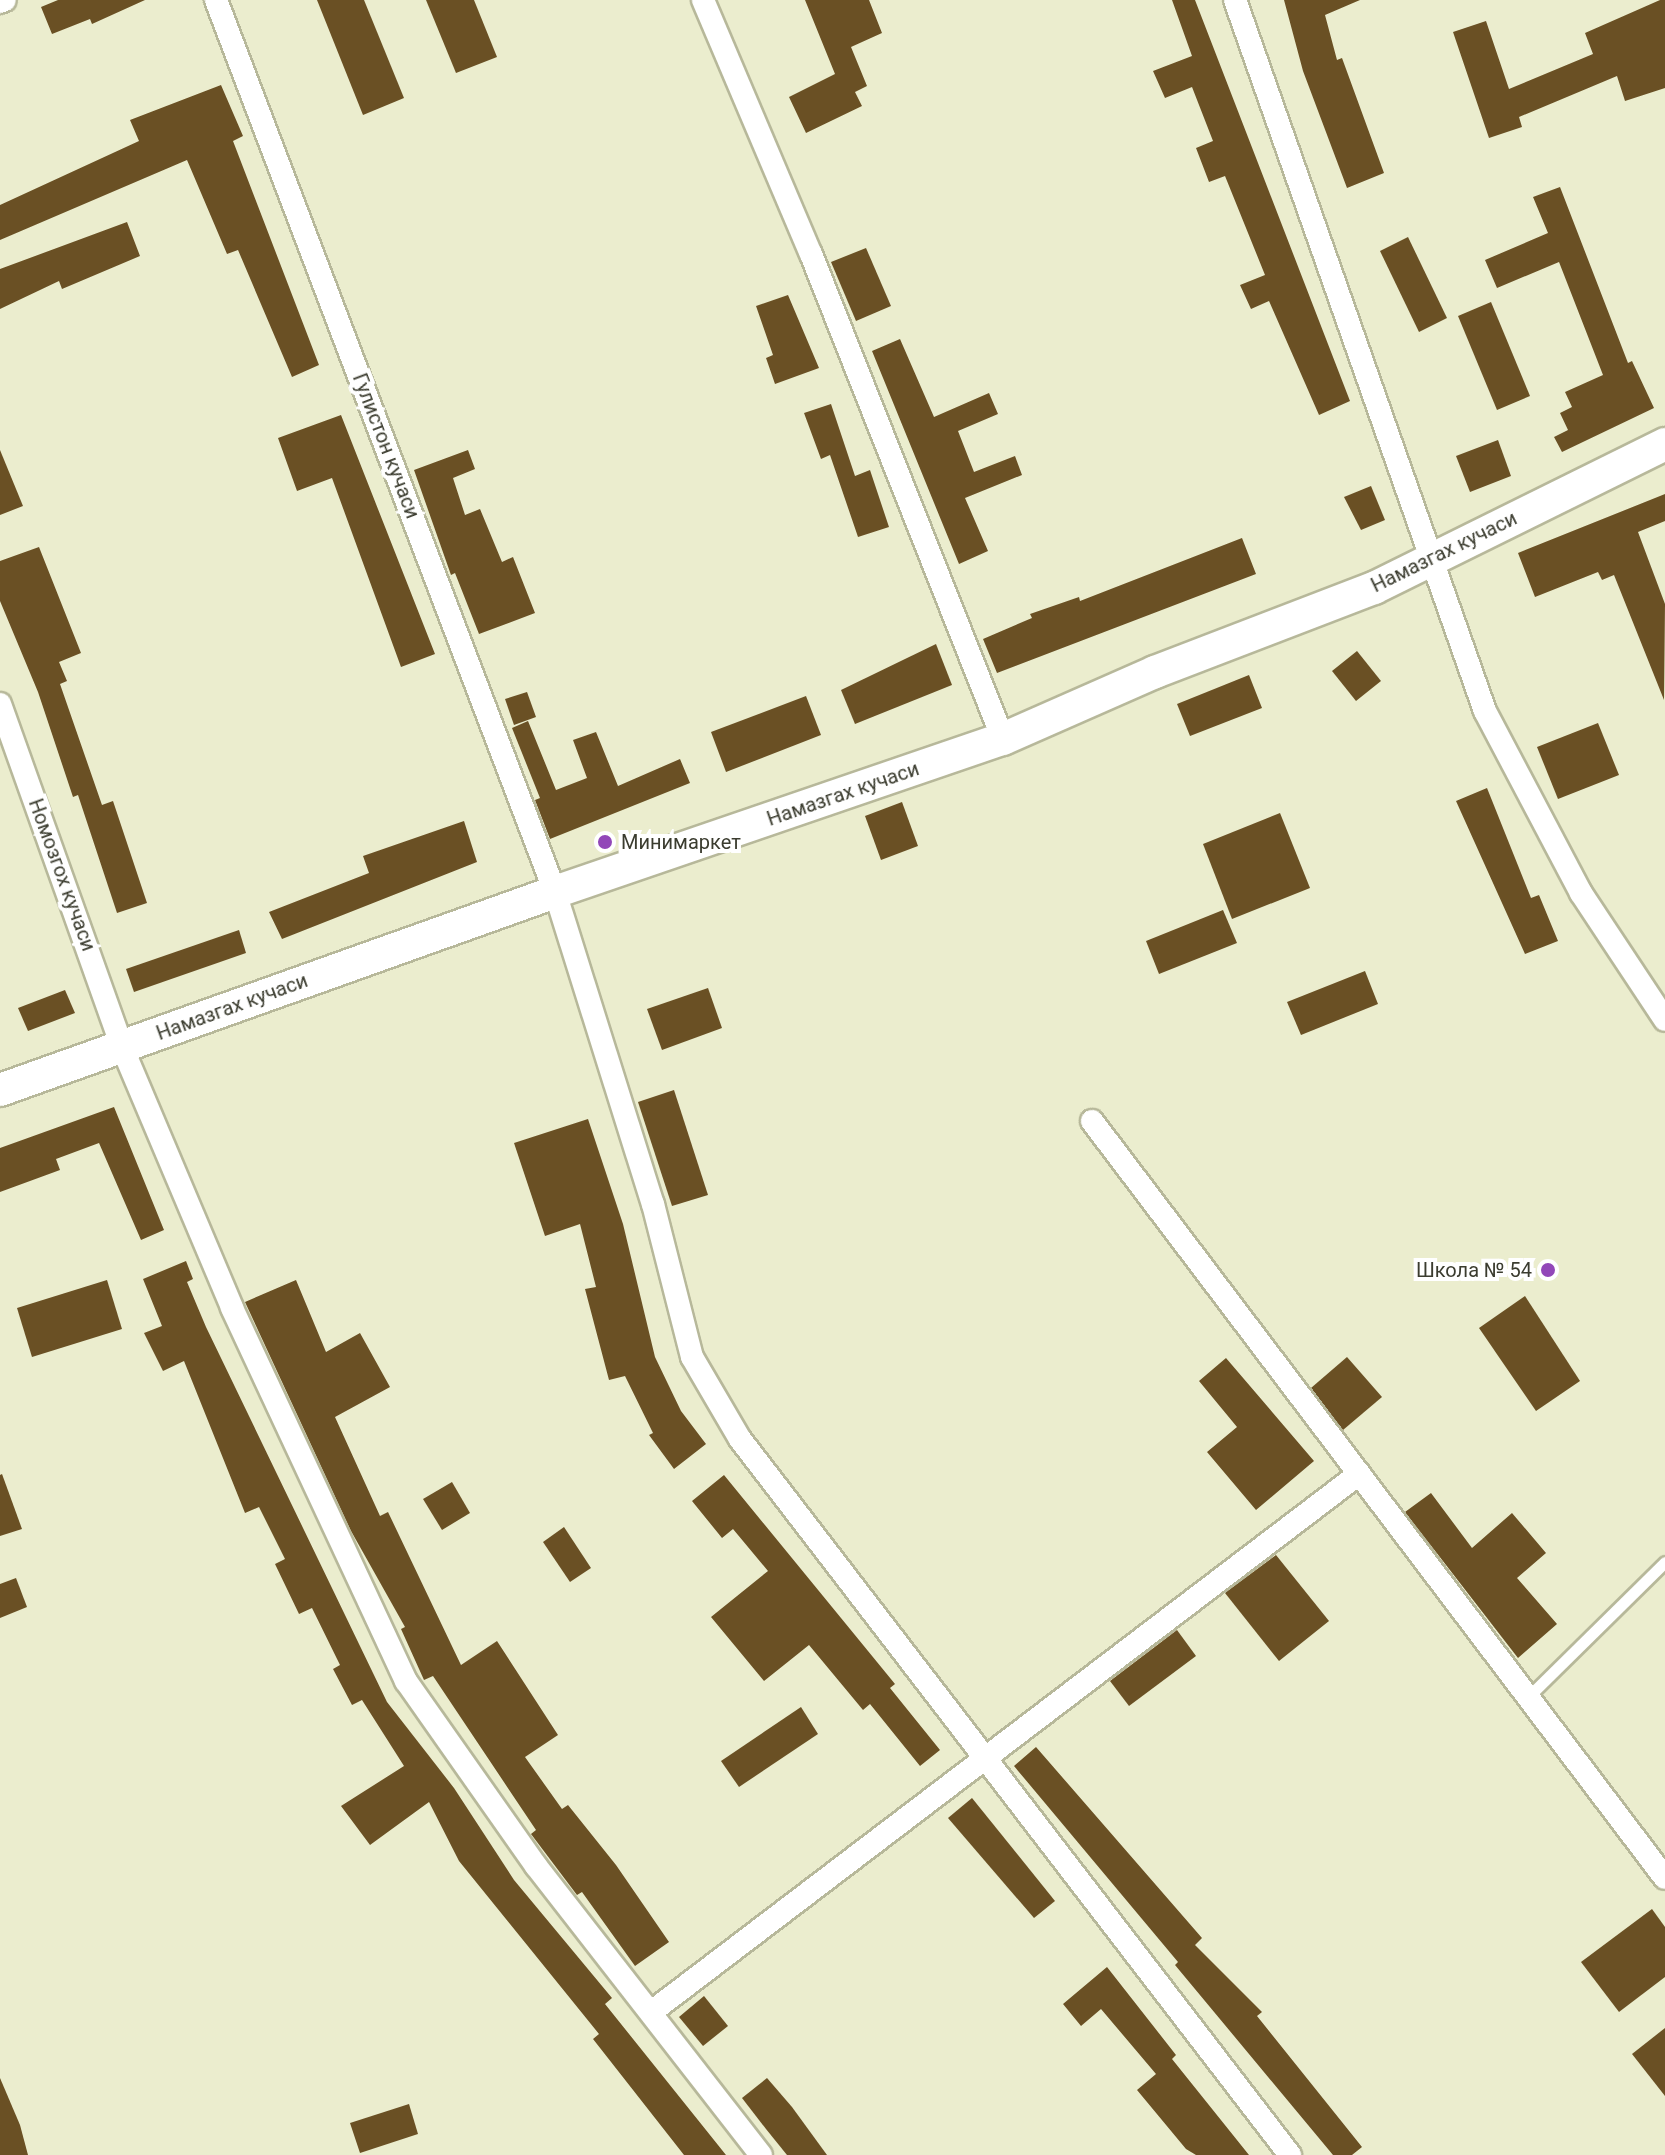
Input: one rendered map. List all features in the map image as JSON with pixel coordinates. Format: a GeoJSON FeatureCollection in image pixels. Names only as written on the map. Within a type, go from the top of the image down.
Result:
{"type":"FeatureCollection","features":[{"type":"Feature","properties":{"kind":"street","name":"Гулистон кучаси"},"geometry":{"type":"LineString","coordinates":[[216,0],[555,892],[653,1204],[692,1357],[740,1439],[1290,2155]]}},
{"type":"Feature","properties":{"kind":"street"},"geometry":{"type":"LineString","coordinates":[[703,0],[811,254],[1003,739]]}},
{"type":"Feature","properties":{"kind":"street"},"geometry":{"type":"LineString","coordinates":[[1235,0],[1429,560],[1485,711],[1581,893],[1665,1020]]}},
{"type":"Feature","properties":{"kind":"street","name":"Намазгах кучаси"},"geometry":{"type":"LineString","coordinates":[[0,1090],[555,892],[1003,739],[1429,560],[1665,444]]}},
{"type":"Feature","properties":{"kind":"street","name":"Номозгох кучаси"},"geometry":{"type":"LineString","coordinates":[[0,704],[122,1047],[232,1308],[406,1681],[536,1866],[654,2010],[761,2155]]}},
{"type":"Feature","properties":{"kind":"street"},"geometry":{"type":"LineString","coordinates":[[1092,1121],[1665,1878]]}},
{"type":"Feature","properties":{"kind":"street"},"geometry":{"type":"LineString","coordinates":[[654,2010],[983,1755],[1359,1474]]}},
{"type":"Feature","properties":{"kind":"lane"},"geometry":{"type":"LineString","coordinates":[[1528,1697],[1665,1562]]}},
{"type":"Feature","properties":{"kind":"building"},"geometry":{"type":"Polygon","coordinates":[[[58,0],[145,0],[92,24],[90,19],[52,34],[41,7],[58,0]]]}},
{"type":"Feature","properties":{"kind":"building"},"geometry":{"type":"Polygon","coordinates":[[[317,0],[364,0],[404,98],[363,115],[317,0]]]}},
{"type":"Feature","properties":{"kind":"building"},"geometry":{"type":"Polygon","coordinates":[[[426,0],[474,0],[497,57],[456,73],[426,0]]]}},
{"type":"Feature","properties":{"kind":"building"},"geometry":{"type":"Polygon","coordinates":[[[805,0],[869,0],[882,33],[851,47],[867,86],[855,92],[862,106],[806,133],[789,97],[835,74],[805,0]]]}},
{"type":"Feature","properties":{"kind":"building"},"geometry":{"type":"Polygon","coordinates":[[[1172,0],[1195,0],[1350,401],[1319,415],[1269,301],[1251,309],[1240,285],[1265,275],[1225,176],[1209,182],[1196,148],[1213,141],[1192,87],[1165,98],[1153,71],[1192,56],[1172,0]]]}},
{"type":"Feature","properties":{"kind":"building"},"geometry":{"type":"Polygon","coordinates":[[[1284,0],[1360,0],[1325,15],[1337,60],[1342,58],[1384,173],[1347,188],[1303,71],[1284,0]]]}},
{"type":"Feature","properties":{"kind":"building"},"geometry":{"type":"Polygon","coordinates":[[[1665,0],[1665,88],[1625,101],[1617,76],[1519,117],[1522,127],[1489,138],[1453,32],[1486,21],[1509,89],[1593,54],[1585,33],[1665,0]]]}},
{"type":"Feature","properties":{"kind":"building"},"geometry":{"type":"Polygon","coordinates":[[[221,85],[243,136],[233,141],[319,365],[292,377],[238,250],[227,254],[187,160],[0,240],[0,205],[139,141],[130,120],[221,85]]]}},
{"type":"Feature","properties":{"kind":"building"},"geometry":{"type":"Polygon","coordinates":[[[1560,187],[1628,363],[1632,361],[1654,408],[1562,452],[1554,437],[1568,430],[1560,413],[1572,407],[1565,392],[1603,375],[1559,262],[1497,288],[1485,260],[1548,233],[1533,197],[1560,187]]]}},
{"type":"Feature","properties":{"kind":"building"},"geometry":{"type":"Polygon","coordinates":[[[127,222],[140,256],[62,289],[59,281],[0,309],[0,269],[127,222]]]}},
{"type":"Feature","properties":{"kind":"building"},"geometry":{"type":"Polygon","coordinates":[[[1408,237],[1447,318],[1419,332],[1380,251],[1408,237]]]}},
{"type":"Feature","properties":{"kind":"building"},"geometry":{"type":"Polygon","coordinates":[[[866,248],[891,306],[856,321],[831,262],[866,248]]]}},
{"type":"Feature","properties":{"kind":"building"},"geometry":{"type":"Polygon","coordinates":[[[788,295],[819,368],[775,384],[766,358],[773,355],[756,306],[788,295]]]}},
{"type":"Feature","properties":{"kind":"building"},"geometry":{"type":"Polygon","coordinates":[[[1491,302],[1530,396],[1497,410],[1458,316],[1491,302]]]}},
{"type":"Feature","properties":{"kind":"building"},"geometry":{"type":"Polygon","coordinates":[[[900,339],[934,417],[989,393],[998,414],[958,431],[974,472],[1015,456],[1022,475],[965,498],[988,551],[959,564],[872,351],[900,339]]]}},
{"type":"Feature","properties":{"kind":"building"},"geometry":{"type":"Polygon","coordinates":[[[831,404],[855,476],[870,470],[889,527],[858,537],[830,455],[821,459],[804,413],[831,404]]]}},
{"type":"Feature","properties":{"kind":"building"},"geometry":{"type":"Polygon","coordinates":[[[341,415],[435,654],[401,667],[332,478],[297,491],[278,438],[341,415]]]}},
{"type":"Feature","properties":{"kind":"building"},"geometry":{"type":"Polygon","coordinates":[[[1498,440],[1511,476],[1470,492],[1456,456],[1498,440]]]}},
{"type":"Feature","properties":{"kind":"building"},"geometry":{"type":"Polygon","coordinates":[[[0,450],[23,506],[0,515],[0,450]]]}},
{"type":"Feature","properties":{"kind":"building"},"geometry":{"type":"Polygon","coordinates":[[[468,450],[475,469],[453,478],[465,515],[480,509],[502,562],[513,557],[535,613],[479,634],[455,573],[451,575],[414,470],[468,450]]]}},
{"type":"Feature","properties":{"kind":"building"},"geometry":{"type":"Polygon","coordinates":[[[1371,486],[1385,520],[1361,530],[1344,497],[1371,486]]]}},
{"type":"Feature","properties":{"kind":"building"},"geometry":{"type":"Polygon","coordinates":[[[1665,494],[1665,521],[1638,532],[1665,604],[1664,700],[1614,575],[1602,580],[1598,572],[1535,597],[1518,553],[1665,494]]]}},
{"type":"Feature","properties":{"kind":"building"},"geometry":{"type":"Polygon","coordinates":[[[1242,538],[1256,574],[997,673],[983,639],[1032,618],[1030,614],[1079,597],[1080,601],[1242,538]]]}},
{"type":"Feature","properties":{"kind":"building"},"geometry":{"type":"Polygon","coordinates":[[[39,547],[81,653],[59,662],[67,681],[60,684],[102,805],[113,801],[147,903],[117,913],[78,795],[73,797],[38,692],[0,601],[0,561],[39,547]]]}},
{"type":"Feature","properties":{"kind":"building"},"geometry":{"type":"Polygon","coordinates":[[[936,644],[952,685],[855,724],[841,690],[936,644]]]}},
{"type":"Feature","properties":{"kind":"building"},"geometry":{"type":"Polygon","coordinates":[[[1357,651],[1381,681],[1356,701],[1332,671],[1357,651]]]}},
{"type":"Feature","properties":{"kind":"building"},"geometry":{"type":"Polygon","coordinates":[[[1249,675],[1262,708],[1190,736],[1177,704],[1249,675]]]}},
{"type":"Feature","properties":{"kind":"building"},"geometry":{"type":"Polygon","coordinates":[[[527,692],[536,717],[514,725],[505,699],[527,692]]]}},
{"type":"Feature","properties":{"kind":"building"},"geometry":{"type":"Polygon","coordinates":[[[806,696],[821,735],[726,772],[711,732],[806,696]]]}},
{"type":"Feature","properties":{"kind":"building"},"geometry":{"type":"Polygon","coordinates":[[[528,721],[556,790],[587,778],[573,740],[596,732],[618,786],[680,759],[690,783],[550,839],[535,800],[540,798],[512,728],[528,721]]]}},
{"type":"Feature","properties":{"kind":"building"},"geometry":{"type":"Polygon","coordinates":[[[1598,723],[1619,775],[1558,799],[1537,747],[1598,723]]]}},
{"type":"Feature","properties":{"kind":"building"},"geometry":{"type":"Polygon","coordinates":[[[1487,788],[1531,898],[1539,895],[1558,941],[1525,954],[1456,801],[1487,788]]]}},
{"type":"Feature","properties":{"kind":"building"},"geometry":{"type":"Polygon","coordinates":[[[902,802],[918,846],[881,860],[865,816],[902,802]]]}},
{"type":"Feature","properties":{"kind":"building"},"geometry":{"type":"Polygon","coordinates":[[[1280,813],[1310,888],[1232,919],[1203,844],[1280,813]]]}},
{"type":"Feature","properties":{"kind":"building"},"geometry":{"type":"Polygon","coordinates":[[[464,821],[477,862],[282,939],[269,912],[369,873],[363,856],[464,821]]]}},
{"type":"Feature","properties":{"kind":"building"},"geometry":{"type":"Polygon","coordinates":[[[1223,910],[1237,943],[1159,974],[1146,941],[1223,910]]]}},
{"type":"Feature","properties":{"kind":"building"},"geometry":{"type":"Polygon","coordinates":[[[239,930],[246,953],[134,992],[126,969],[239,930]]]}},
{"type":"Feature","properties":{"kind":"building"},"geometry":{"type":"Polygon","coordinates":[[[1365,971],[1378,1004],[1301,1035],[1287,1002],[1365,971]]]}},
{"type":"Feature","properties":{"kind":"building"},"geometry":{"type":"Polygon","coordinates":[[[708,988],[722,1028],[662,1050],[647,1009],[708,988]]]}},
{"type":"Feature","properties":{"kind":"building"},"geometry":{"type":"Polygon","coordinates":[[[65,990],[75,1013],[28,1031],[18,1008],[65,990]]]}},
{"type":"Feature","properties":{"kind":"building"},"geometry":{"type":"Polygon","coordinates":[[[674,1090],[708,1195],[672,1206],[638,1102],[674,1090]]]}},
{"type":"Feature","properties":{"kind":"building"},"geometry":{"type":"Polygon","coordinates":[[[114,1107],[164,1230],[141,1240],[99,1143],[56,1159],[60,1170],[0,1192],[0,1148],[114,1107]]]}},
{"type":"Feature","properties":{"kind":"building"},"geometry":{"type":"Polygon","coordinates":[[[588,1119],[623,1224],[655,1357],[681,1411],[706,1444],[674,1469],[649,1435],[653,1433],[625,1376],[609,1380],[585,1289],[596,1287],[580,1224],[545,1236],[514,1143],[588,1119]]]}},
{"type":"Feature","properties":{"kind":"building"},"geometry":{"type":"Polygon","coordinates":[[[186,1261],[193,1279],[187,1282],[206,1327],[387,1702],[454,1788],[514,1880],[612,1998],[605,2004],[726,2155],[684,2155],[593,2039],[599,2034],[459,1861],[429,1802],[370,1845],[341,1806],[404,1766],[362,1700],[352,1705],[333,1669],[340,1665],[312,1608],[299,1614],[275,1564],[285,1559],[259,1507],[245,1513],[184,1361],[163,1371],[144,1333],[162,1326],[143,1279],[186,1261]]]}},
{"type":"Feature","properties":{"kind":"building"},"geometry":{"type":"Polygon","coordinates":[[[107,1280],[122,1329],[32,1357],[17,1308],[107,1280]]]}},
{"type":"Feature","properties":{"kind":"building"},"geometry":{"type":"Polygon","coordinates":[[[296,1280],[326,1352],[360,1333],[390,1387],[335,1417],[380,1516],[388,1512],[461,1665],[497,1641],[558,1735],[525,1757],[562,1809],[568,1805],[616,1865],[669,1942],[635,1966],[582,1892],[577,1895],[531,1834],[536,1830],[433,1676],[424,1680],[401,1629],[405,1627],[351,1531],[245,1302],[296,1280]]]}},
{"type":"Feature","properties":{"kind":"building","name":"Школа № 54"},"geometry":{"type":"Polygon","coordinates":[[[1525,1296],[1580,1381],[1536,1411],[1479,1328],[1525,1296]]]}},
{"type":"Feature","properties":{"kind":"building"},"geometry":{"type":"Polygon","coordinates":[[[1347,1357],[1382,1397],[1343,1430],[1311,1388],[1347,1357]]]}},
{"type":"Feature","properties":{"kind":"building"},"geometry":{"type":"Polygon","coordinates":[[[1226,1358],[1314,1461],[1256,1510],[1207,1452],[1237,1427],[1199,1381],[1226,1358]]]}},
{"type":"Feature","properties":{"kind":"building"},"geometry":{"type":"Polygon","coordinates":[[[0,1475],[22,1529],[0,1536],[0,1475]]]}},
{"type":"Feature","properties":{"kind":"building"},"geometry":{"type":"Polygon","coordinates":[[[724,1475],[895,1684],[890,1688],[940,1750],[920,1766],[870,1704],[863,1710],[809,1645],[764,1681],[711,1617],[768,1571],[733,1529],[722,1538],[692,1501],[724,1475]]]}},
{"type":"Feature","properties":{"kind":"building"},"geometry":{"type":"Polygon","coordinates":[[[452,1482],[470,1513],[442,1530],[423,1499],[452,1482]]]}},
{"type":"Feature","properties":{"kind":"building"},"geometry":{"type":"Polygon","coordinates":[[[1431,1493],[1472,1548],[1512,1513],[1546,1553],[1517,1578],[1557,1624],[1518,1658],[1405,1512],[1431,1493]]]}},
{"type":"Feature","properties":{"kind":"building"},"geometry":{"type":"Polygon","coordinates":[[[564,1527],[591,1568],[570,1582],[543,1542],[564,1527]]]}},
{"type":"Feature","properties":{"kind":"building"},"geometry":{"type":"Polygon","coordinates":[[[1276,1555],[1329,1621],[1279,1661],[1225,1593],[1276,1555]]]}},
{"type":"Feature","properties":{"kind":"building"},"geometry":{"type":"Polygon","coordinates":[[[16,1578],[27,1607],[0,1618],[0,1584],[16,1578]]]}},
{"type":"Feature","properties":{"kind":"building"},"geometry":{"type":"Polygon","coordinates":[[[1177,1630],[1196,1656],[1129,1706],[1110,1681],[1177,1630]]]}},
{"type":"Feature","properties":{"kind":"building"},"geometry":{"type":"Polygon","coordinates":[[[801,1707],[818,1734],[739,1787],[721,1761],[801,1707]]]}},
{"type":"Feature","properties":{"kind":"building"},"geometry":{"type":"Polygon","coordinates":[[[1036,1747],[1202,1938],[1195,1945],[1262,2012],[1257,2016],[1362,2147],[1352,2155],[1333,2155],[1175,1965],[1178,1962],[1014,1766],[1036,1747]]]}},
{"type":"Feature","properties":{"kind":"building"},"geometry":{"type":"Polygon","coordinates":[[[972,1798],[1055,1901],[1034,1918],[948,1818],[972,1798]]]}},
{"type":"Feature","properties":{"kind":"building"},"geometry":{"type":"Polygon","coordinates":[[[1652,1909],[1665,1927],[1665,1977],[1619,2012],[1581,1962],[1652,1909]]]}},
{"type":"Feature","properties":{"kind":"building"},"geometry":{"type":"Polygon","coordinates":[[[1107,1967],[1176,2055],[1172,2059],[1249,2155],[1196,2155],[1186,2149],[1137,2090],[1156,2074],[1101,2009],[1081,2026],[1063,2004],[1107,1967]]]}},
{"type":"Feature","properties":{"kind":"building"},"geometry":{"type":"Polygon","coordinates":[[[704,1996],[728,2026],[703,2046],[679,2017],[704,1996]]]}},
{"type":"Feature","properties":{"kind":"building"},"geometry":{"type":"Polygon","coordinates":[[[1665,2028],[1665,2096],[1632,2054],[1665,2028]]]}},
{"type":"Feature","properties":{"kind":"building"},"geometry":{"type":"Polygon","coordinates":[[[0,2078],[20,2125],[28,2155],[0,2155],[0,2078]]]}},
{"type":"Feature","properties":{"kind":"building"},"geometry":{"type":"Polygon","coordinates":[[[767,2078],[827,2155],[787,2155],[766,2129],[742,2098],[767,2078]]]}},
{"type":"Feature","properties":{"kind":"building"},"geometry":{"type":"Polygon","coordinates":[[[409,2104],[418,2134],[360,2153],[350,2123],[409,2104]]]}},
{"type":"Feature","properties":{"kind":"place","name":"Минимаркет"},"geometry":{"type":"Point","coordinates":[605,842]}},
{"type":"Feature","properties":{"kind":"place","name":"Школа № 54"},"geometry":{"type":"Point","coordinates":[1548,1270]}}]}
